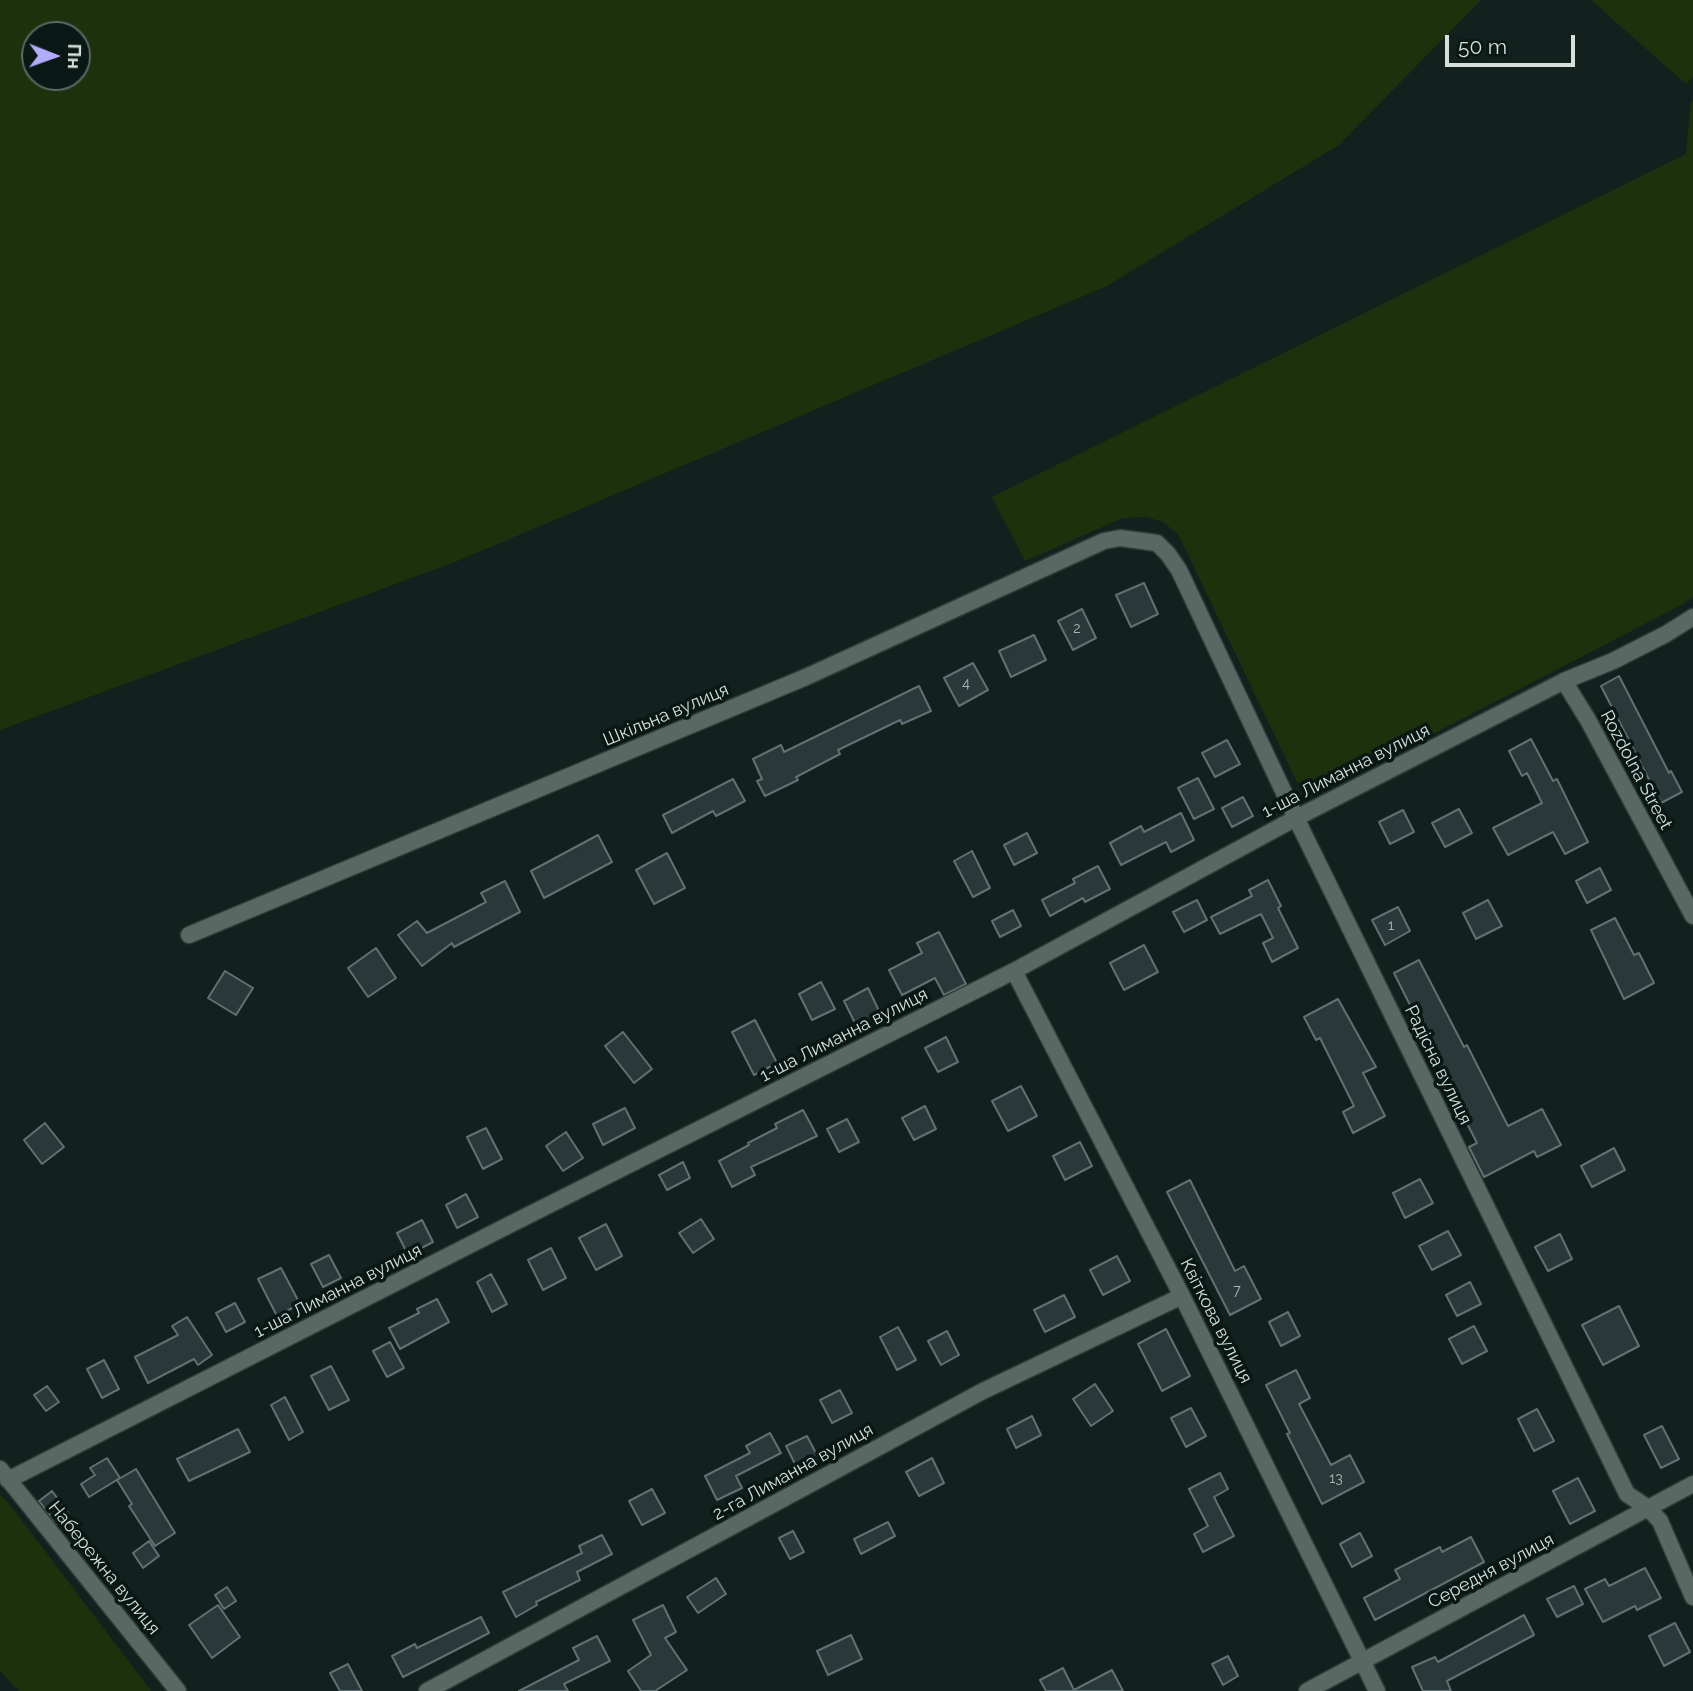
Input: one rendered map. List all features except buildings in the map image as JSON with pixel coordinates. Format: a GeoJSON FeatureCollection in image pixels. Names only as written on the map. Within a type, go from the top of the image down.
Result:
{"type":"FeatureCollection","features":[{"type":"Feature","properties":{"kind":"street","name":"Шкільна вулиця"},"geometry":{"type":"LineString","coordinates":[[189,935],[806,677],[1104,541],[1129,538],[1157,543]]}},
{"type":"Feature","properties":{"kind":"street","name":"Радісна вулиця"},"geometry":{"type":"LineString","coordinates":[[1157,543],[1179,570],[1296,818],[1627,1494],[1648,1508],[1660,1521],[1693,1597]]}},
{"type":"Feature","properties":{"kind":"street","name":"1-ша Лиманна вулиця"},"geometry":{"type":"LineString","coordinates":[[4,1475],[1014,971],[1296,818],[1564,681],[1666,634],[1693,617]]}},
{"type":"Feature","properties":{"kind":"street","name":"Rozdolna Street"},"geometry":{"type":"LineString","coordinates":[[1564,681],[1588,720],[1693,916]]}},
{"type":"Feature","properties":{"kind":"street","name":"Квіткова вулиця"},"geometry":{"type":"LineString","coordinates":[[1014,971],[1182,1296],[1377,1691]]}},
{"type":"Feature","properties":{"kind":"street","name":"2-га Лиманна вулиця"},"geometry":{"type":"LineString","coordinates":[[427,1691],[983,1391],[1182,1296]]}},
{"type":"Feature","properties":{"kind":"street","name":"Набережна вулиця"},"geometry":{"type":"LineString","coordinates":[[4,1475],[178,1691]]}},
{"type":"Feature","properties":{"kind":"street","name":"Середня вулиця"},"geometry":{"type":"LineString","coordinates":[[1307,1691],[1693,1484]]}},
{"type":"Feature","properties":{"kind":"green space"},"geometry":{"type":"Polygon","coordinates":[[[0,0],[1481,0],[1339,145],[1105,287],[455,562],[0,730],[0,0]]]}},
{"type":"Feature","properties":{"kind":"green space"},"geometry":{"type":"Polygon","coordinates":[[[1591,0],[1693,0],[1693,77],[1686,84],[1591,0]]]}},
{"type":"Feature","properties":{"kind":"green space"},"geometry":{"type":"Polygon","coordinates":[[[1693,100],[1693,597],[1683,604],[1312,797],[1297,782],[1178,534],[1163,522],[1146,517],[1123,518],[1025,561],[992,497],[1686,154],[1693,100]]]}},
{"type":"Feature","properties":{"kind":"green space"},"geometry":{"type":"Polygon","coordinates":[[[0,1495],[151,1691],[19,1691],[0,1671],[0,1495]]]}}]}
